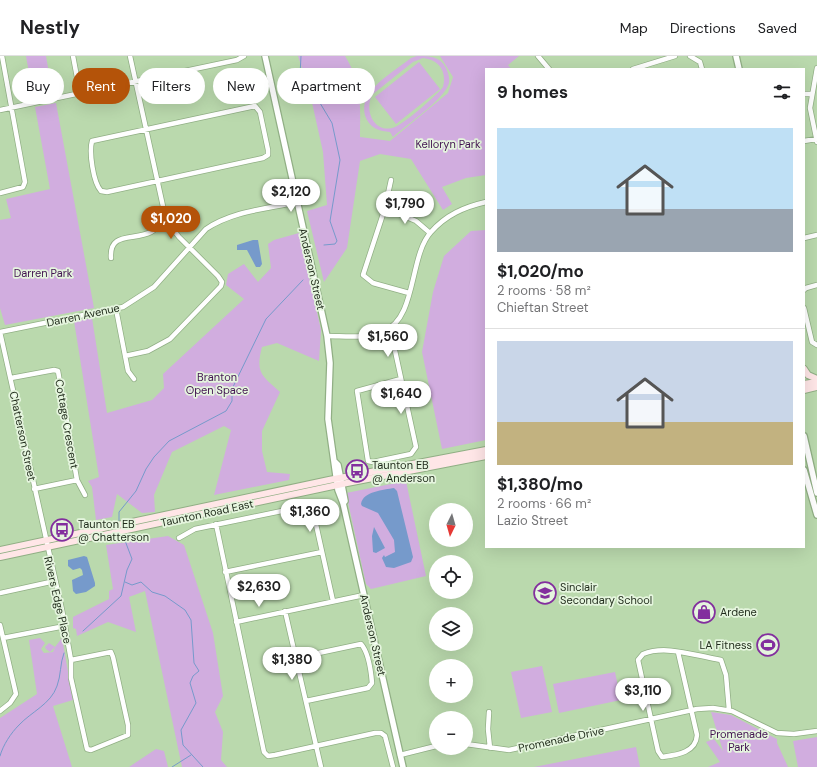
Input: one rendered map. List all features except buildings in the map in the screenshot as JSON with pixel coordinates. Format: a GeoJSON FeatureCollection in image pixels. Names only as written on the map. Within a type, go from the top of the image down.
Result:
{"type":"FeatureCollection","features":[{"type":"Feature","properties":{"kind":"main road"},"geometry":{"type":"LineString","coordinates":[[805,370],[808,375],[817,380]]}},
{"type":"Feature","properties":{"kind":"main road"},"geometry":{"type":"LineString","coordinates":[[805,384],[817,380]]}},
{"type":"Feature","properties":{"kind":"main road"},"geometry":{"type":"LineString","coordinates":[[805,390],[817,388]]}},
{"type":"Feature","properties":{"kind":"main road","name":"Taunton Road East"},"geometry":{"type":"LineString","coordinates":[[0,550],[46,543],[186,514],[218,511],[339,482],[485,450]]}},
{"type":"Feature","properties":{"kind":"main road","name":"Taunton Road East"},"geometry":{"type":"LineString","coordinates":[[186,514],[216,504],[485,456]]}},
{"type":"Feature","properties":{"kind":"main road"},"geometry":{"type":"LineString","coordinates":[[216,504],[218,511]]}},
{"type":"Feature","properties":{"kind":"main road","name":"Taunton Road East"},"geometry":{"type":"LineString","coordinates":[[0,557],[46,543]]}},
{"type":"Feature","properties":{"kind":"street"},"geometry":{"type":"LineString","coordinates":[[0,193],[23,187],[25,182],[12,108],[2,63],[2,56]]}},
{"type":"Feature","properties":{"kind":"street"},"geometry":{"type":"LineString","coordinates":[[73,56],[75,68]]}},
{"type":"Feature","properties":{"kind":"street"},"geometry":{"type":"LineString","coordinates":[[124,356],[148,351],[170,338],[221,286],[222,282],[166,220],[130,56]]}},
{"type":"Feature","properties":{"kind":"street"},"geometry":{"type":"LineString","coordinates":[[130,82],[237,60],[244,56]]}},
{"type":"Feature","properties":{"kind":"street","name":"Anderson Street"},"geometry":{"type":"LineString","coordinates":[[265,56],[327,336],[330,363],[328,419],[334,461],[338,465],[339,482],[345,501],[343,503],[403,767]]}},
{"type":"Feature","properties":{"kind":"street"},"geometry":{"type":"LineString","coordinates":[[538,56],[548,68]]}},
{"type":"Feature","properties":{"kind":"street"},"geometry":{"type":"LineString","coordinates":[[640,68],[675,56]]}},
{"type":"Feature","properties":{"kind":"street"},"geometry":{"type":"LineString","coordinates":[[690,56],[700,62],[702,68]]}},
{"type":"Feature","properties":{"kind":"street"},"geometry":{"type":"LineString","coordinates":[[736,56],[739,68]]}},
{"type":"Feature","properties":{"kind":"street"},"geometry":{"type":"LineString","coordinates":[[805,141],[817,140],[810,108],[817,68]]}},
{"type":"Feature","properties":{"kind":"street"},"geometry":{"type":"LineString","coordinates":[[805,94],[812,94]]}},
{"type":"Feature","properties":{"kind":"street"},"geometry":{"type":"LineString","coordinates":[[0,110],[72,95]]}},
{"type":"Feature","properties":{"kind":"street"},"geometry":{"type":"LineString","coordinates":[[255,106],[260,112],[268,155],[263,158],[157,180],[107,192],[101,191],[97,186],[91,148],[92,141],[146,128],[255,106]]}},
{"type":"Feature","properties":{"kind":"street"},"geometry":{"type":"LineString","coordinates":[[391,180],[385,208],[363,275],[373,283],[409,293]]}},
{"type":"Feature","properties":{"kind":"street","name":"Darren Avenue"},"geometry":{"type":"LineString","coordinates":[[0,332],[116,309],[135,301],[154,287],[206,230],[226,218],[297,202]]}},
{"type":"Feature","properties":{"kind":"street"},"geometry":{"type":"LineString","coordinates":[[327,336],[371,336],[386,331],[397,323],[404,310],[422,247],[430,232],[447,217],[460,209],[485,202]]}},
{"type":"Feature","properties":{"kind":"street"},"geometry":{"type":"LineString","coordinates":[[385,208],[416,221],[430,232]]}},
{"type":"Feature","properties":{"kind":"street"},"geometry":{"type":"LineString","coordinates":[[111,258],[111,249],[113,244],[119,239],[150,232],[166,220]]}},
{"type":"Feature","properties":{"kind":"street"},"geometry":{"type":"LineString","coordinates":[[805,238],[817,236]]}},
{"type":"Feature","properties":{"kind":"street"},"geometry":{"type":"LineString","coordinates":[[805,289],[817,285]]}},
{"type":"Feature","properties":{"kind":"street"},"geometry":{"type":"LineString","coordinates":[[116,309],[124,356],[128,371],[134,379]]}},
{"type":"Feature","properties":{"kind":"street"},"geometry":{"type":"LineString","coordinates":[[805,312],[812,342],[817,346]]}},
{"type":"Feature","properties":{"kind":"street"},"geometry":{"type":"LineString","coordinates":[[386,331],[392,337],[402,379],[416,447],[415,451],[411,454],[373,462],[368,461],[357,391],[402,379]]}},
{"type":"Feature","properties":{"kind":"street","name":"Chatterson Street"},"geometry":{"type":"LineString","coordinates":[[0,332],[46,543]]}},
{"type":"Feature","properties":{"kind":"street","name":"Cottage Crescent"},"geometry":{"type":"LineString","coordinates":[[11,378],[54,370],[58,372],[77,480],[34,489]]}},
{"type":"Feature","properties":{"kind":"street"},"geometry":{"type":"LineString","coordinates":[[805,440],[817,493]]}},
{"type":"Feature","properties":{"kind":"street"},"geometry":{"type":"LineString","coordinates":[[805,473],[817,515]]}},
{"type":"Feature","properties":{"kind":"street"},"geometry":{"type":"LineString","coordinates":[[77,480],[85,495]]}},
{"type":"Feature","properties":{"kind":"street"},"geometry":{"type":"LineString","coordinates":[[180,538],[195,529],[306,506],[313,511],[333,601]]}},
{"type":"Feature","properties":{"kind":"street"},"geometry":{"type":"LineString","coordinates":[[216,524],[264,752],[268,756],[275,755],[375,733],[382,733],[385,736],[393,767]]}},
{"type":"Feature","properties":{"kind":"street","name":"Rivers Edge Place"},"geometry":{"type":"LineString","coordinates":[[46,543],[65,626],[71,660],[71,678],[88,749],[91,750],[128,735],[111,652],[71,660]]}},
{"type":"Feature","properties":{"kind":"street"},"geometry":{"type":"LineString","coordinates":[[225,572],[322,552]]}},
{"type":"Feature","properties":{"kind":"street"},"geometry":{"type":"LineString","coordinates":[[0,593],[55,581]]}},
{"type":"Feature","properties":{"kind":"street"},"geometry":{"type":"LineString","coordinates":[[236,622],[364,595]]}},
{"type":"Feature","properties":{"kind":"street"},"geometry":{"type":"LineString","coordinates":[[285,611],[321,767]]}},
{"type":"Feature","properties":{"kind":"street"},"geometry":{"type":"LineString","coordinates":[[0,625],[16,694],[15,698],[0,711]]}},
{"type":"Feature","properties":{"kind":"street"},"geometry":{"type":"LineString","coordinates":[[3,638],[65,626]]}},
{"type":"Feature","properties":{"kind":"street"},"geometry":{"type":"LineString","coordinates":[[295,658],[361,644],[365,649],[372,675],[372,683],[368,688],[306,701]]}},
{"type":"Feature","properties":{"kind":"street"},"geometry":{"type":"LineString","coordinates":[[678,652],[690,711],[697,735],[697,742],[693,748],[671,756],[662,757],[658,751],[639,658],[643,654],[649,651],[664,650],[678,652],[721,660],[726,675],[730,710]]}},
{"type":"Feature","properties":{"kind":"street","name":"Promenade Drive"},"geometry":{"type":"LineString","coordinates":[[473,745],[509,750],[651,719],[713,708],[730,710],[777,733],[794,734],[817,731]]}},
{"type":"Feature","properties":{"kind":"street"},"geometry":{"type":"LineString","coordinates":[[489,712],[488,729],[490,748]]}},
{"type":"Feature","properties":{"kind":"street"},"geometry":{"type":"LineString","coordinates":[[400,755],[429,748]]}},
{"type":"Feature","properties":{"kind":"green space"},"geometry":{"type":"Polygon","coordinates":[[[26,56],[46,56],[48,68],[28,68],[26,56]]]}},
{"type":"Feature","properties":{"kind":"green space"},"geometry":{"type":"Polygon","coordinates":[[[298,56],[345,56],[352,68],[302,68],[298,56]]]}},
{"type":"Feature","properties":{"kind":"green space"},"geometry":{"type":"Polygon","coordinates":[[[426,56],[437,59],[444,64],[449,77],[449,83],[446,89],[433,104],[393,137],[390,132],[371,126],[367,120],[364,110],[365,104],[369,104],[370,113],[376,124],[381,127],[395,127],[400,125],[420,109],[443,87],[444,76],[443,71],[437,64],[429,59],[423,58],[413,62],[375,92],[375,86],[411,58],[426,56]]]}},
{"type":"Feature","properties":{"kind":"green space","name":"Kelloryn Park"},"geometry":{"type":"Polygon","coordinates":[[[440,56],[519,56],[508,65],[510,68],[485,68],[485,175],[466,178],[442,187],[452,204],[443,210],[411,159],[380,154],[360,161],[347,248],[324,282],[307,211],[327,205],[323,152],[312,104],[360,104],[360,137],[390,141],[448,93],[453,77],[440,56]]]}},
{"type":"Feature","properties":{"kind":"green space"},"geometry":{"type":"Polygon","coordinates":[[[419,62],[440,89],[396,124],[375,97],[419,62]]]}},
{"type":"Feature","properties":{"kind":"green space","name":"Darren Park"},"geometry":{"type":"Polygon","coordinates":[[[56,104],[94,308],[5,325],[0,308],[0,220],[11,218],[6,199],[50,189],[35,107],[56,104]]]}},
{"type":"Feature","properties":{"kind":"green space"},"geometry":{"type":"Polygon","coordinates":[[[485,230],[485,440],[442,449],[422,352],[433,292],[444,256],[471,231],[485,230]]]}},
{"type":"Feature","properties":{"kind":"green space","name":"Branton Open Space"},"geometry":{"type":"Polygon","coordinates":[[[299,233],[321,330],[319,361],[277,343],[262,347],[259,363],[265,378],[280,392],[262,431],[262,451],[267,472],[290,474],[289,480],[214,495],[231,430],[224,426],[172,452],[154,495],[155,512],[142,513],[117,494],[112,517],[96,520],[92,487],[88,481],[99,477],[74,321],[92,318],[107,413],[152,400],[164,388],[163,374],[244,299],[226,285],[228,274],[244,264],[258,282],[271,268],[268,244],[274,240],[299,233]]]}},
{"type":"Feature","properties":{"kind":"green space"},"geometry":{"type":"Polygon","coordinates":[[[406,481],[426,576],[371,589],[366,584],[346,493],[406,481]]]}},
{"type":"Feature","properties":{"kind":"green space"},"geometry":{"type":"Polygon","coordinates":[[[168,536],[184,545],[213,633],[223,696],[215,712],[223,732],[221,760],[227,767],[182,767],[145,591],[129,597],[136,632],[108,622],[77,636],[76,629],[73,628],[73,617],[109,599],[109,591],[113,589],[106,545],[168,536]]]}},
{"type":"Feature","properties":{"kind":"green space"},"geometry":{"type":"Polygon","coordinates":[[[40,638],[45,643],[41,649],[44,653],[53,652],[62,638],[73,700],[53,706],[72,767],[0,767],[0,718],[37,694],[29,640],[40,638]]]}},
{"type":"Feature","properties":{"kind":"green space"},"geometry":{"type":"Polygon","coordinates":[[[49,643],[55,647],[50,652],[45,647],[49,643]]]}},
{"type":"Feature","properties":{"kind":"green space"},"geometry":{"type":"Polygon","coordinates":[[[542,666],[552,712],[521,718],[511,672],[542,666]]]}},
{"type":"Feature","properties":{"kind":"green space"},"geometry":{"type":"Polygon","coordinates":[[[615,672],[621,700],[559,713],[553,684],[615,672]]]}},
{"type":"Feature","properties":{"kind":"green space","name":"Promenade Park"},"geometry":{"type":"Polygon","coordinates":[[[711,712],[731,715],[777,739],[777,743],[788,767],[708,767],[720,762],[706,742],[714,739],[723,751],[711,712]]]}},
{"type":"Feature","properties":{"kind":"green space"},"geometry":{"type":"Polygon","coordinates":[[[817,737],[817,767],[798,767],[793,741],[817,737]]]}},
{"type":"Feature","properties":{"kind":"green space"},"geometry":{"type":"Polygon","coordinates":[[[636,747],[640,767],[534,767],[636,747]]]}},
{"type":"Feature","properties":{"kind":"green space"},"geometry":{"type":"Polygon","coordinates":[[[156,749],[164,751],[168,767],[129,767],[156,749]]]}},
{"type":"Feature","properties":{"kind":"water"},"geometry":{"type":"Polygon","coordinates":[[[258,240],[262,264],[260,267],[256,267],[247,250],[237,250],[237,245],[258,240]]]}},
{"type":"Feature","properties":{"kind":"water"},"geometry":{"type":"Polygon","coordinates":[[[394,488],[397,491],[413,557],[411,562],[394,568],[386,567],[382,558],[384,555],[385,557],[395,552],[394,540],[378,513],[362,506],[361,504],[366,496],[374,492],[394,488]]]}},
{"type":"Feature","properties":{"kind":"water"},"geometry":{"type":"Polygon","coordinates":[[[374,527],[385,548],[376,553],[373,552],[372,536],[374,527]]]}},
{"type":"Feature","properties":{"kind":"water"},"geometry":{"type":"Polygon","coordinates":[[[84,556],[87,557],[95,586],[86,592],[76,594],[73,591],[72,580],[83,575],[82,570],[80,568],[73,570],[68,566],[68,560],[84,556]]]}},
{"type":"Feature","properties":{"kind":"waterway"},"geometry":{"type":"LineString","coordinates":[[301,56],[300,75],[311,88],[332,123],[340,160],[330,221],[337,241],[335,244],[324,245]]}},
{"type":"Feature","properties":{"kind":"waterway"},"geometry":{"type":"LineString","coordinates":[[119,521],[119,512],[136,491],[146,469],[154,457],[169,441],[226,411],[232,401],[232,389],[266,319],[303,280]]}},
{"type":"Feature","properties":{"kind":"waterway"},"geometry":{"type":"LineString","coordinates":[[83,631],[121,596],[127,570],[132,559],[124,538]]}},
{"type":"Feature","properties":{"kind":"waterway"},"geometry":{"type":"LineString","coordinates":[[125,582],[132,585],[141,582],[152,592],[165,596],[185,610],[191,620],[194,663],[199,671],[193,676],[190,683],[196,703],[181,730],[183,745],[203,767]]}},
{"type":"Feature","properties":{"kind":"waterway"},"geometry":{"type":"LineString","coordinates":[[0,756],[10,735],[24,720],[46,703],[54,692],[58,682],[64,653]]}},
{"type":"Feature","properties":{"kind":"waterway"},"geometry":{"type":"LineString","coordinates":[[172,767],[191,755]]}},
{"type":"Feature","properties":{"kind":"place","name":"Taunton EB @ Anderson"},"geometry":{"type":"Point","coordinates":[357,471]}},
{"type":"Feature","properties":{"kind":"place","name":"Taunton EB @ Chatterson"},"geometry":{"type":"Point","coordinates":[62,530]}},
{"type":"Feature","properties":{"kind":"place","name":"Sinclair Secondary School"},"geometry":{"type":"Point","coordinates":[545,593]}},
{"type":"Feature","properties":{"kind":"place","name":"Ardene"},"geometry":{"type":"Point","coordinates":[704,612]}},
{"type":"Feature","properties":{"kind":"place","name":"LA Fitness"},"geometry":{"type":"Point","coordinates":[768,645]}}]}
